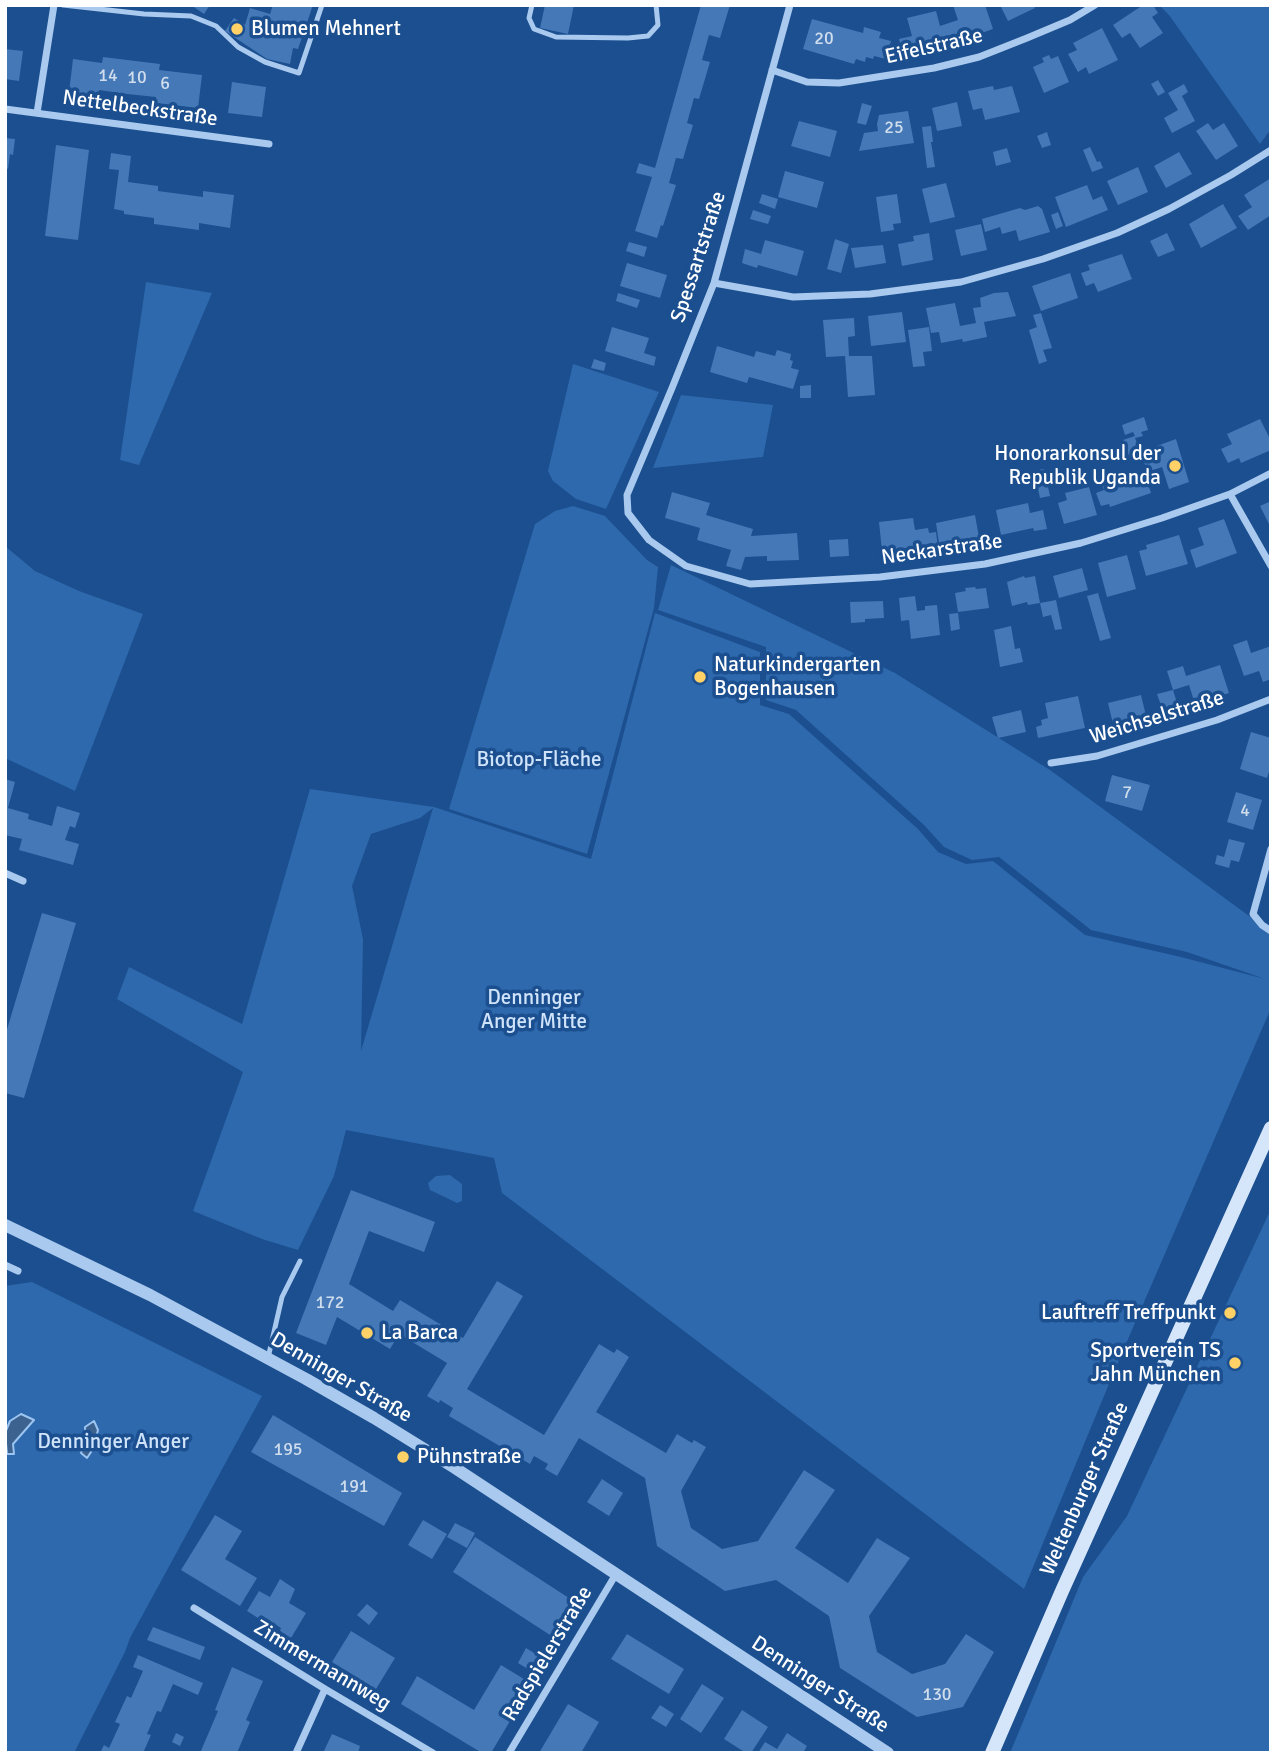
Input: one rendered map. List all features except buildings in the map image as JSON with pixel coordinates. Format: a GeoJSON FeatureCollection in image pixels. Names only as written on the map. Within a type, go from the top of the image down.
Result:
{"type":"FeatureCollection","features":[{"type":"Feature","properties":{"kind":"main road","name":"Weltenburger Straße"},"geometry":{"type":"LineString","coordinates":[[992,1753],[1062,1591],[1271,1128]]}},
{"type":"Feature","properties":{"kind":"street"},"geometry":{"type":"LineString","coordinates":[[37,113],[54,5]]}},
{"type":"Feature","properties":{"kind":"street","name":"Spessartstraße"},"geometry":{"type":"LineString","coordinates":[[628,513],[627,495],[713,283],[790,5]]}},
{"type":"Feature","properties":{"kind":"street","name":"Eifelstraße"},"geometry":{"type":"LineString","coordinates":[[772,70],[807,82],[839,83],[934,68],[979,57],[1015,43],[1070,20],[1095,5]]}},
{"type":"Feature","properties":{"kind":"street","name":"Nettelbeckstraße"},"geometry":{"type":"LineString","coordinates":[[5,109],[270,144]]}},
{"type":"Feature","properties":{"kind":"street"},"geometry":{"type":"LineString","coordinates":[[713,283],[793,297],[870,294],[961,282],[1043,259],[1117,233],[1179,204],[1271,150]]}},
{"type":"Feature","properties":{"kind":"street","name":"Neckarstraße"},"geometry":{"type":"LineString","coordinates":[[628,513],[649,540],[686,566],[750,584],[880,577],[985,564],[1081,543],[1230,494],[1271,473]]}},
{"type":"Feature","properties":{"kind":"street"},"geometry":{"type":"LineString","coordinates":[[1230,494],[1271,566]]}},
{"type":"Feature","properties":{"kind":"street","name":"Weichselstraße"},"geometry":{"type":"LineString","coordinates":[[1051,763],[1111,752],[1217,720],[1271,699]]}},
{"type":"Feature","properties":{"kind":"street"},"geometry":{"type":"LineString","coordinates":[[1271,849],[1253,914],[1271,931]]}},
{"type":"Feature","properties":{"kind":"street"},"geometry":{"type":"LineString","coordinates":[[5,873],[23,881]]}},
{"type":"Feature","properties":{"kind":"street","name":"Denninger Straße"},"geometry":{"type":"LineString","coordinates":[[5,1226],[150,1295],[326,1390],[424,1449],[888,1753]]}},
{"type":"Feature","properties":{"kind":"street"},"geometry":{"type":"LineString","coordinates":[[5,1265],[18,1271]]}},
{"type":"Feature","properties":{"kind":"street","name":"Radspielerstraße"},"geometry":{"type":"LineString","coordinates":[[509,1753],[616,1574]]}},
{"type":"Feature","properties":{"kind":"street","name":"Zimmermannweg"},"geometry":{"type":"LineString","coordinates":[[194,1608],[433,1753]]}},
{"type":"Feature","properties":{"kind":"street"},"geometry":{"type":"LineString","coordinates":[[296,1753],[325,1689]]}},
{"type":"Feature","properties":{"kind":"lane"},"geometry":{"type":"LineString","coordinates":[[63,5],[191,16],[216,26],[238,47],[265,62],[299,72],[323,5]]}},
{"type":"Feature","properties":{"kind":"lane"},"geometry":{"type":"LineString","coordinates":[[532,5],[529,18],[534,29],[556,37],[628,38],[649,36],[658,25],[656,5]]}},
{"type":"Feature","properties":{"kind":"lane"},"geometry":{"type":"LineString","coordinates":[[268,1358],[282,1297],[300,1262]]}},
{"type":"Feature","properties":{"kind":"green space"},"geometry":{"type":"Polygon","coordinates":[[[1159,5],[1271,5],[1271,129],[1260,144],[1169,15],[1159,5]]]}},
{"type":"Feature","properties":{"kind":"green space"},"geometry":{"type":"Polygon","coordinates":[[[146,282],[212,293],[139,465],[120,460],[146,282]]]}},
{"type":"Feature","properties":{"kind":"green space"},"geometry":{"type":"Polygon","coordinates":[[[573,364],[659,392],[606,509],[576,499],[553,481],[548,471],[573,364]]]}},
{"type":"Feature","properties":{"kind":"green space"},"geometry":{"type":"Polygon","coordinates":[[[681,395],[773,405],[763,457],[653,468],[681,395]]]}},
{"type":"Feature","properties":{"kind":"green space","name":"Biotop-Fläche"},"geometry":{"type":"Polygon","coordinates":[[[573,506],[605,516],[647,560],[658,567],[654,608],[587,854],[449,809],[535,524],[555,511],[573,506]]]}},
{"type":"Feature","properties":{"kind":"green space"},"geometry":{"type":"Polygon","coordinates":[[[5,546],[35,571],[79,591],[143,614],[75,791],[5,758],[5,546]]]}},
{"type":"Feature","properties":{"kind":"green space","name":"Denninger Anger Mitte"},"geometry":{"type":"Polygon","coordinates":[[[671,565],[895,673],[1050,770],[1271,932],[1271,1008],[1116,1367],[1024,1589],[502,1193],[494,1158],[346,1130],[334,1176],[298,1250],[262,1239],[193,1211],[243,1072],[117,999],[129,967],[242,1024],[310,789],[434,807],[591,859],[655,613],[760,652],[760,705],[789,714],[918,829],[938,852],[966,864],[993,861],[1085,935],[1265,979],[1187,952],[1091,930],[999,857],[972,860],[944,847],[924,825],[796,710],[766,700],[766,647],[658,610],[671,565]],[[433,808],[420,818],[371,834],[352,886],[363,939],[361,1051],[433,808]]]}},
{"type":"Feature","properties":{"kind":"green space"},"geometry":{"type":"Polygon","coordinates":[[[450,1175],[462,1184],[462,1201],[457,1203],[430,1190],[428,1183],[436,1176],[450,1175]]]}},
{"type":"Feature","properties":{"kind":"green space"},"geometry":{"type":"Polygon","coordinates":[[[1271,1209],[1271,1753],[1010,1753],[1083,1577],[1127,1516],[1271,1209]]]}},
{"type":"Feature","properties":{"kind":"green space","name":"Denninger Anger"},"geometry":{"type":"Polygon","coordinates":[[[32,1282],[262,1396],[130,1638],[74,1753],[5,1753],[5,1286],[32,1282]]]}},
{"type":"Feature","properties":{"kind":"shaded area"},"geometry":{"type":"Polygon","coordinates":[[[21,1414],[34,1420],[13,1444],[14,1454],[7,1454],[5,1433],[10,1421],[21,1414]]]}},
{"type":"Feature","properties":{"kind":"shaded area"},"geometry":{"type":"Polygon","coordinates":[[[94,1421],[98,1430],[93,1449],[87,1458],[81,1453],[86,1441],[85,1427],[94,1421]]]}},
{"type":"Feature","properties":{"kind":"place","name":"Blumen Mehnert"},"geometry":{"type":"Point","coordinates":[237,29]}},
{"type":"Feature","properties":{"kind":"place","name":"Honorarkonsul der Republik Uganda"},"geometry":{"type":"Point","coordinates":[1175,466]}},
{"type":"Feature","properties":{"kind":"place","name":"Naturkindergarten Bogenhausen"},"geometry":{"type":"Point","coordinates":[700,677]}},
{"type":"Feature","properties":{"kind":"place","name":"Lauftreff Treffpunkt"},"geometry":{"type":"Point","coordinates":[1230,1313]}},
{"type":"Feature","properties":{"kind":"place","name":"La Barca"},"geometry":{"type":"Point","coordinates":[367,1333]}},
{"type":"Feature","properties":{"kind":"place","name":"Sportverein TS Jahn München"},"geometry":{"type":"Point","coordinates":[1235,1363]}},
{"type":"Feature","properties":{"kind":"place","name":"Pühnstraße"},"geometry":{"type":"Point","coordinates":[403,1457]}}]}
